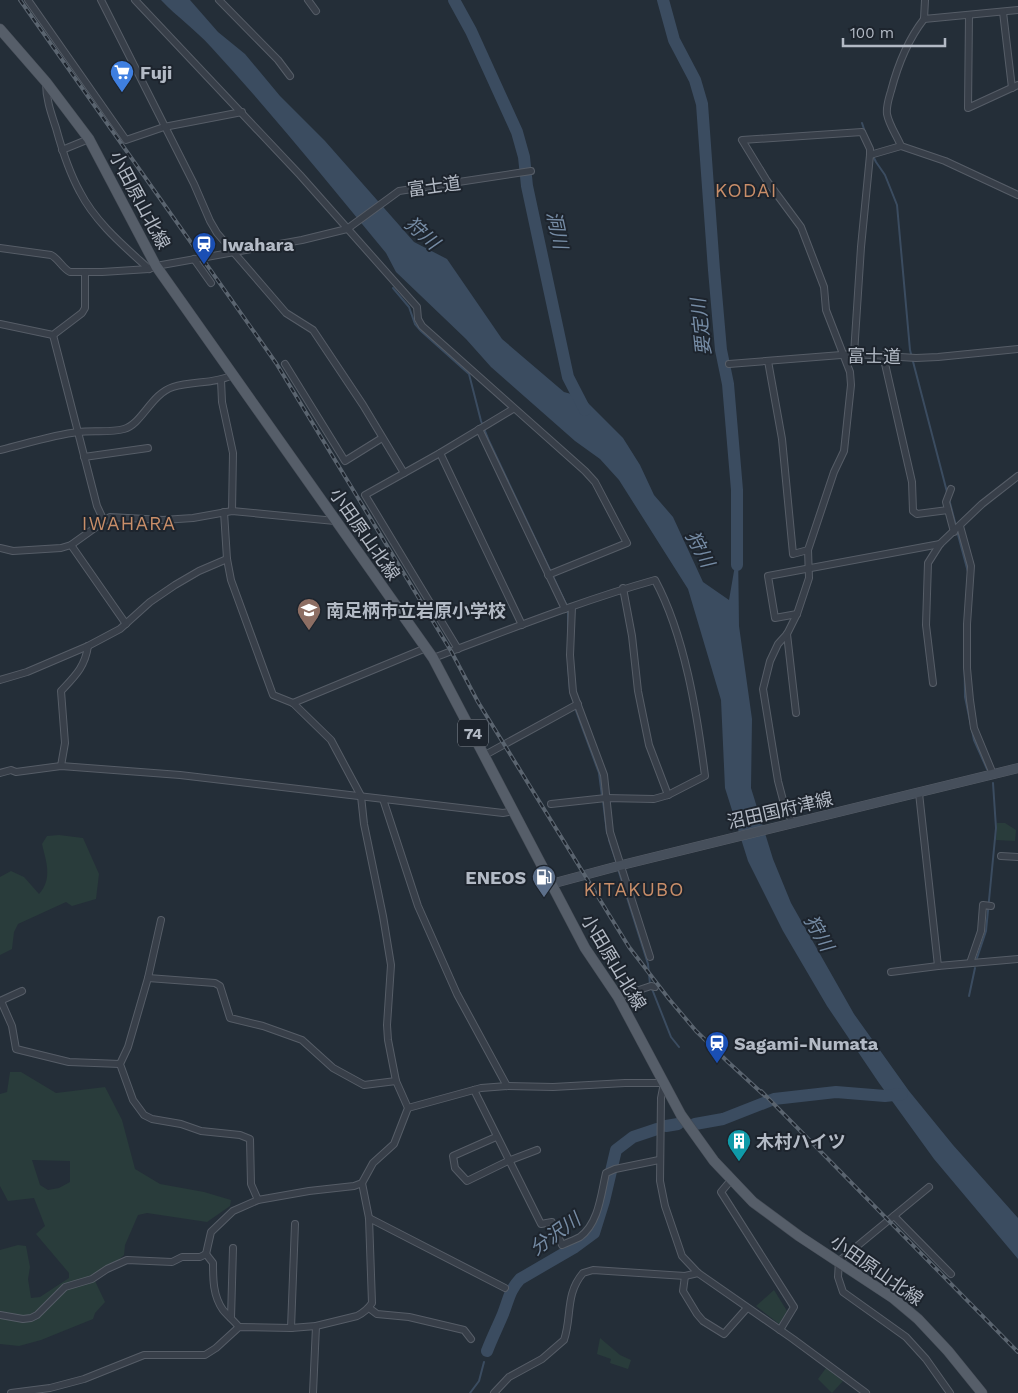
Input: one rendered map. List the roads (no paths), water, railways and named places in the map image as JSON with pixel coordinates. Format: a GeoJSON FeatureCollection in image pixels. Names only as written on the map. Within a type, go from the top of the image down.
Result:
{"type":"FeatureCollection","features":[{"type":"Feature","properties":{"kind":"main road","name":"小田原山北線"},"geometry":{"type":"LineString","coordinates":[[0,29],[46,82],[89,140],[153,267],[233,375],[433,658],[585,948],[618,997],[681,1115],[714,1161],[753,1202],[799,1236],[893,1298],[918,1319],[948,1351],[982,1393]]}},
{"type":"Feature","properties":{"kind":"main road","name":"沼田国府津線"},"geometry":{"type":"LineString","coordinates":[[551,884],[792,822],[1018,768]]}},
{"type":"Feature","properties":{"kind":"street"},"geometry":{"type":"LineString","coordinates":[[28,0],[126,140],[164,127],[242,112]]}},
{"type":"Feature","properties":{"kind":"street"},"geometry":{"type":"LineString","coordinates":[[100,0],[194,184],[210,222],[233,252],[286,313],[313,330],[363,405],[404,473]]}},
{"type":"Feature","properties":{"kind":"street"},"geometry":{"type":"LineString","coordinates":[[135,0],[242,112],[348,228],[417,307],[418,319],[422,326],[585,470],[595,482],[627,544],[548,574]]}},
{"type":"Feature","properties":{"kind":"street"},"geometry":{"type":"LineString","coordinates":[[219,0],[278,60],[290,76]]}},
{"type":"Feature","properties":{"kind":"street"},"geometry":{"type":"LineString","coordinates":[[308,0],[316,11]]}},
{"type":"Feature","properties":{"kind":"street"},"geometry":{"type":"LineString","coordinates":[[901,146],[888,117],[887,108],[895,75],[903,53],[914,32],[924,19],[925,0]]}},
{"type":"Feature","properties":{"kind":"street"},"geometry":{"type":"LineString","coordinates":[[924,19],[1018,10]]}},
{"type":"Feature","properties":{"kind":"street"},"geometry":{"type":"LineString","coordinates":[[969,16],[968,108],[1015,86],[1002,12]]}},
{"type":"Feature","properties":{"kind":"street"},"geometry":{"type":"LineString","coordinates":[[46,82],[46,93],[62,150],[80,192],[86,202],[120,242],[153,267]]}},
{"type":"Feature","properties":{"kind":"street"},"geometry":{"type":"LineString","coordinates":[[792,822],[778,781],[763,689],[770,661],[778,644],[787,634],[797,614],[809,578],[808,550],[834,472],[844,451],[851,385],[850,372],[826,310],[824,287],[801,227],[767,181],[742,140],[862,132],[870,149],[870,155],[861,247],[854,354]]}},
{"type":"Feature","properties":{"kind":"street"},"geometry":{"type":"LineString","coordinates":[[62,150],[89,140]]}},
{"type":"Feature","properties":{"kind":"street"},"geometry":{"type":"LineString","coordinates":[[870,155],[901,146],[945,161],[1018,195]]}},
{"type":"Feature","properties":{"kind":"street","name":"富士道"},"geometry":{"type":"LineString","coordinates":[[0,248],[51,255],[57,258],[67,271],[86,272],[153,267],[302,240],[348,228],[399,191],[531,171]]}},
{"type":"Feature","properties":{"kind":"street"},"geometry":{"type":"LineString","coordinates":[[194,259],[211,283]]}},
{"type":"Feature","properties":{"kind":"street"},"geometry":{"type":"LineString","coordinates":[[0,324],[53,335],[82,313],[85,308],[86,272]]}},
{"type":"Feature","properties":{"kind":"street"},"geometry":{"type":"LineString","coordinates":[[53,335],[97,506],[104,521]]}},
{"type":"Feature","properties":{"kind":"street","name":"富士道"},"geometry":{"type":"LineString","coordinates":[[729,364],[854,354],[916,358],[938,357],[1018,349]]}},
{"type":"Feature","properties":{"kind":"street"},"geometry":{"type":"LineString","coordinates":[[883,355],[912,482],[913,511],[917,514],[948,510]]}},
{"type":"Feature","properties":{"kind":"street"},"geometry":{"type":"LineString","coordinates":[[768,361],[780,425],[793,554],[808,550]]}},
{"type":"Feature","properties":{"kind":"street"},"geometry":{"type":"LineString","coordinates":[[285,364],[345,461],[382,438]]}},
{"type":"Feature","properties":{"kind":"street"},"geometry":{"type":"LineString","coordinates":[[0,450],[78,432],[125,429],[133,424],[151,402],[165,390],[173,387],[221,380],[233,375]]}},
{"type":"Feature","properties":{"kind":"street"},"geometry":{"type":"LineString","coordinates":[[11,1393],[50,1388],[84,1380],[144,1355],[205,1355],[240,1327],[291,1328],[316,1326],[356,1316],[369,1308],[372,1303],[369,1218],[362,1183],[373,1163],[394,1144],[408,1108],[396,1081],[387,1025],[391,965],[383,916],[364,824],[361,796],[332,740],[293,704],[273,695],[231,580],[227,559],[228,512],[233,453],[222,402],[221,380]]}},
{"type":"Feature","properties":{"kind":"street"},"geometry":{"type":"LineString","coordinates":[[458,649],[365,495],[440,453],[513,408]]}},
{"type":"Feature","properties":{"kind":"street"},"geometry":{"type":"LineString","coordinates":[[480,429],[548,574],[569,608],[573,692],[604,775],[610,832],[650,957]]}},
{"type":"Feature","properties":{"kind":"street"},"geometry":{"type":"LineString","coordinates":[[84,457],[148,448]]}},
{"type":"Feature","properties":{"kind":"street"},"geometry":{"type":"LineString","coordinates":[[440,453],[522,625]]}},
{"type":"Feature","properties":{"kind":"street"},"geometry":{"type":"LineString","coordinates":[[933,684],[926,625],[928,563],[940,544],[982,504],[1018,476]]}},
{"type":"Feature","properties":{"kind":"street"},"geometry":{"type":"LineString","coordinates":[[951,489],[946,502],[954,532]]}},
{"type":"Feature","properties":{"kind":"street"},"geometry":{"type":"LineString","coordinates":[[0,548],[13,552],[61,548],[71,545],[110,517],[164,520],[193,518],[228,512],[336,521]]}},
{"type":"Feature","properties":{"kind":"street"},"geometry":{"type":"LineString","coordinates":[[960,526],[971,566],[967,624],[967,668],[971,708],[974,728],[993,774]]}},
{"type":"Feature","properties":{"kind":"street"},"geometry":{"type":"LineString","coordinates":[[797,614],[775,618],[768,576],[940,544]]}},
{"type":"Feature","properties":{"kind":"street"},"geometry":{"type":"LineString","coordinates":[[71,545],[126,624]]}},
{"type":"Feature","properties":{"kind":"street"},"geometry":{"type":"LineString","coordinates":[[0,680],[27,672],[88,646],[120,629],[150,602],[199,571],[227,559]]}},
{"type":"Feature","properties":{"kind":"street"},"geometry":{"type":"LineString","coordinates":[[433,658],[623,588],[655,580],[667,605],[693,696],[705,776],[668,795],[654,799],[606,798],[551,804]]}},
{"type":"Feature","properties":{"kind":"street"},"geometry":{"type":"LineString","coordinates":[[623,588],[632,636],[638,691],[647,736],[658,772],[668,795]]}},
{"type":"Feature","properties":{"kind":"street"},"geometry":{"type":"LineString","coordinates":[[787,634],[796,713]]}},
{"type":"Feature","properties":{"kind":"street"},"geometry":{"type":"LineString","coordinates":[[61,766],[65,743],[60,691],[80,670],[87,657],[88,646]]}},
{"type":"Feature","properties":{"kind":"street"},"geometry":{"type":"LineString","coordinates":[[293,704],[426,648]]}},
{"type":"Feature","properties":{"kind":"street"},"geometry":{"type":"LineString","coordinates":[[485,755],[578,704]]}},
{"type":"Feature","properties":{"kind":"street"},"geometry":{"type":"LineString","coordinates":[[0,773],[10,770],[16,772],[61,766],[180,776],[502,813],[514,812]]}},
{"type":"Feature","properties":{"kind":"street"},"geometry":{"type":"LineString","coordinates":[[919,793],[938,966]]}},
{"type":"Feature","properties":{"kind":"street"},"geometry":{"type":"LineString","coordinates":[[383,799],[418,906],[457,994],[507,1086]]}},
{"type":"Feature","properties":{"kind":"street"},"geometry":{"type":"LineString","coordinates":[[1001,856],[1018,857]]}},
{"type":"Feature","properties":{"kind":"street"},"geometry":{"type":"LineString","coordinates":[[970,963],[980,931],[983,905],[988,906]]}},
{"type":"Feature","properties":{"kind":"street"},"geometry":{"type":"LineString","coordinates":[[162,920],[128,1047],[120,1064],[133,1100],[144,1115],[152,1119],[180,1124],[201,1131],[240,1135],[250,1139],[251,1184],[258,1200]]}},
{"type":"Feature","properties":{"kind":"street"},"geometry":{"type":"LineString","coordinates":[[891,972],[1018,958]]}},
{"type":"Feature","properties":{"kind":"street"},"geometry":{"type":"LineString","coordinates":[[148,978],[220,986],[230,1018],[263,1026],[302,1040],[333,1068],[364,1085],[396,1081]]}},
{"type":"Feature","properties":{"kind":"street"},"geometry":{"type":"LineString","coordinates":[[618,997],[651,986],[655,987]]}},
{"type":"Feature","properties":{"kind":"street"},"geometry":{"type":"LineString","coordinates":[[22,991],[0,1001],[12,1026],[16,1049],[69,1062],[120,1064]]}},
{"type":"Feature","properties":{"kind":"street"},"geometry":{"type":"LineString","coordinates":[[408,1108],[474,1090],[507,1086],[553,1087],[664,1083],[660,1098],[660,1181],[665,1206],[682,1256],[698,1273],[866,1393]]}},
{"type":"Feature","properties":{"kind":"street"},"geometry":{"type":"LineString","coordinates":[[474,1090],[541,1224],[552,1222],[562,1245],[579,1238],[592,1224],[606,1173],[615,1169],[659,1160]]}},
{"type":"Feature","properties":{"kind":"street"},"geometry":{"type":"LineString","coordinates":[[496,1136],[453,1156],[455,1168],[467,1180],[537,1150]]}},
{"type":"Feature","properties":{"kind":"street"},"geometry":{"type":"LineString","coordinates":[[731,1180],[721,1192],[794,1307],[780,1330]]}},
{"type":"Feature","properties":{"kind":"street"},"geometry":{"type":"LineString","coordinates":[[206,1254],[211,1232],[233,1211],[258,1200],[309,1191],[354,1186],[362,1183]]}},
{"type":"Feature","properties":{"kind":"street"},"geometry":{"type":"LineString","coordinates":[[929,1187],[839,1261],[838,1277],[843,1292],[906,1337],[926,1359],[950,1393]]}},
{"type":"Feature","properties":{"kind":"street"},"geometry":{"type":"LineString","coordinates":[[894,1216],[951,1274]]}},
{"type":"Feature","properties":{"kind":"street"},"geometry":{"type":"LineString","coordinates":[[369,1218],[505,1288]]}},
{"type":"Feature","properties":{"kind":"street"},"geometry":{"type":"LineString","coordinates":[[291,1328],[295,1224]]}},
{"type":"Feature","properties":{"kind":"street"},"geometry":{"type":"LineString","coordinates":[[231,1318],[233,1248]]}},
{"type":"Feature","properties":{"kind":"street"},"geometry":{"type":"LineString","coordinates":[[0,1315],[23,1319],[31,1318],[37,1315],[64,1287],[92,1279],[126,1260],[172,1262],[182,1257],[200,1257],[206,1254]]}},
{"type":"Feature","properties":{"kind":"street"},"geometry":{"type":"LineString","coordinates":[[206,1254],[213,1263],[213,1281],[217,1300],[223,1310],[240,1327]]}},
{"type":"Feature","properties":{"kind":"street"},"geometry":{"type":"LineString","coordinates":[[494,1393],[509,1377],[542,1359],[564,1340],[568,1307],[583,1273],[593,1270],[685,1276],[698,1273]]}},
{"type":"Feature","properties":{"kind":"street"},"geometry":{"type":"LineString","coordinates":[[685,1276],[683,1291],[697,1314],[703,1321],[724,1334],[747,1308]]}},
{"type":"Feature","properties":{"kind":"street"},"geometry":{"type":"LineString","coordinates":[[369,1308],[377,1314],[409,1317],[464,1330],[471,1339]]}},
{"type":"Feature","properties":{"kind":"street"},"geometry":{"type":"LineString","coordinates":[[313,1393],[316,1326]]}},
{"type":"Feature","properties":{"kind":"water"},"geometry":{"type":"Polygon","coordinates":[[[161,0],[190,0],[218,32],[245,54],[280,96],[325,141],[414,242],[447,259],[502,339],[564,392],[582,397],[623,438],[640,465],[654,495],[673,517],[703,582],[729,600],[738,548],[739,626],[752,719],[751,788],[773,859],[791,903],[854,1014],[909,1091],[953,1145],[1018,1218],[1018,1259],[934,1159],[879,1083],[827,1006],[783,931],[748,861],[725,788],[721,700],[688,589],[619,480],[600,459],[575,441],[491,367],[466,339],[396,272],[386,253],[256,97],[205,41],[161,0]]]}},
{"type":"Feature","properties":{"kind":"waterway","name":"洞川"},"geometry":{"type":"LineString","coordinates":[[454,0],[471,31],[517,132],[524,157],[527,186],[568,377],[585,410]]}},
{"type":"Feature","properties":{"kind":"waterway","name":"要定川"},"geometry":{"type":"LineString","coordinates":[[663,0],[674,40],[695,80],[702,104],[721,350],[728,384],[737,490],[737,565]]}},
{"type":"Feature","properties":{"kind":"waterway"},"geometry":{"type":"LineString","coordinates":[[862,123],[865,132]]}},
{"type":"Feature","properties":{"kind":"waterway"},"geometry":{"type":"LineString","coordinates":[[873,156],[885,175],[897,205],[910,350],[947,492]]}},
{"type":"Feature","properties":{"kind":"waterway"},"geometry":{"type":"LineString","coordinates":[[393,288],[409,307],[415,324],[421,331],[469,374],[481,421],[489,441],[566,604],[568,632]]}},
{"type":"Feature","properties":{"kind":"waterway"},"geometry":{"type":"LineString","coordinates":[[949,499],[956,526]]}},
{"type":"Feature","properties":{"kind":"waterway"},"geometry":{"type":"LineString","coordinates":[[957,531],[968,572]]}},
{"type":"Feature","properties":{"kind":"waterway"},"geometry":{"type":"LineString","coordinates":[[964,624],[965,697],[974,740],[987,769]]}},
{"type":"Feature","properties":{"kind":"waterway"},"geometry":{"type":"LineString","coordinates":[[568,664],[570,691]]}},
{"type":"Feature","properties":{"kind":"waterway"},"geometry":{"type":"LineString","coordinates":[[575,708],[599,773],[602,796]]}},
{"type":"Feature","properties":{"kind":"waterway"},"geometry":{"type":"LineString","coordinates":[[977,958],[986,931],[996,828],[993,783]]}},
{"type":"Feature","properties":{"kind":"waterway"},"geometry":{"type":"LineString","coordinates":[[603,801],[607,833]]}},
{"type":"Feature","properties":{"kind":"waterway"},"geometry":{"type":"LineString","coordinates":[[609,840],[617,864]]}},
{"type":"Feature","properties":{"kind":"waterway"},"geometry":{"type":"LineString","coordinates":[[618,869],[648,964],[650,984]]}},
{"type":"Feature","properties":{"kind":"waterway"},"geometry":{"type":"LineString","coordinates":[[969,996],[975,968]]}},
{"type":"Feature","properties":{"kind":"waterway"},"geometry":{"type":"LineString","coordinates":[[652,989],[671,1037],[679,1047]]}},
{"type":"Feature","properties":{"kind":"waterway","name":"分沢川"},"geometry":{"type":"LineString","coordinates":[[695,1124],[723,1119],[774,1099],[836,1092],[885,1096],[902,1094]]}},
{"type":"Feature","properties":{"kind":"waterway","name":"分沢川"},"geometry":{"type":"LineString","coordinates":[[666,1126],[678,1124]]}},
{"type":"Feature","properties":{"kind":"waterway","name":"分沢川"},"geometry":{"type":"LineString","coordinates":[[487,1351],[516,1283],[575,1247],[594,1233],[616,1150],[633,1137],[657,1129]]}},
{"type":"Feature","properties":{"kind":"waterway","name":"分沢川"},"geometry":{"type":"LineString","coordinates":[[470,1393],[479,1381],[484,1362]]}},
{"type":"Feature","properties":{"kind":"railway"},"geometry":{"type":"LineString","coordinates":[[20,0],[276,363],[451,651],[478,702],[629,947],[696,1031],[765,1096]]}},
{"type":"Feature","properties":{"kind":"railway"},"geometry":{"type":"LineString","coordinates":[[761,1091],[1018,1352]]}},
{"type":"Feature","properties":{"kind":"place","name":"Fuji"},"geometry":{"type":"Point","coordinates":[122,93]}},
{"type":"Feature","properties":{"kind":"place","name":"Iwahara"},"geometry":{"type":"Point","coordinates":[204,265]}},
{"type":"Feature","properties":{"kind":"place","name":"南足柄市立岩原小学校"},"geometry":{"type":"Point","coordinates":[309,631]}},
{"type":"Feature","properties":{"kind":"place","name":"ENEOS"},"geometry":{"type":"Point","coordinates":[544,898]}},
{"type":"Feature","properties":{"kind":"place","name":"Sagami-Numata"},"geometry":{"type":"Point","coordinates":[717,1064]}},
{"type":"Feature","properties":{"kind":"place","name":"木村ハイツ"},"geometry":{"type":"Point","coordinates":[739,1162]}},
{"type":"Feature","properties":{"kind":"district","name":"KODAI"},"geometry":{"type":"Point","coordinates":[746,190]}},
{"type":"Feature","properties":{"kind":"district","name":"IWAHARA"},"geometry":{"type":"Point","coordinates":[129,523]}},
{"type":"Feature","properties":{"kind":"district","name":"KITAKUBO"},"geometry":{"type":"Point","coordinates":[634,889]}},
{"type":"Feature","properties":{"kind":"water label","name":"狩川"},"geometry":{"type":"Point","coordinates":[422,233]}},
{"type":"Feature","properties":{"kind":"water label","name":"狩川"},"geometry":{"type":"Point","coordinates":[700,549]}},
{"type":"Feature","properties":{"kind":"water label","name":"狩川"},"geometry":{"type":"Point","coordinates":[819,933]}}]}
